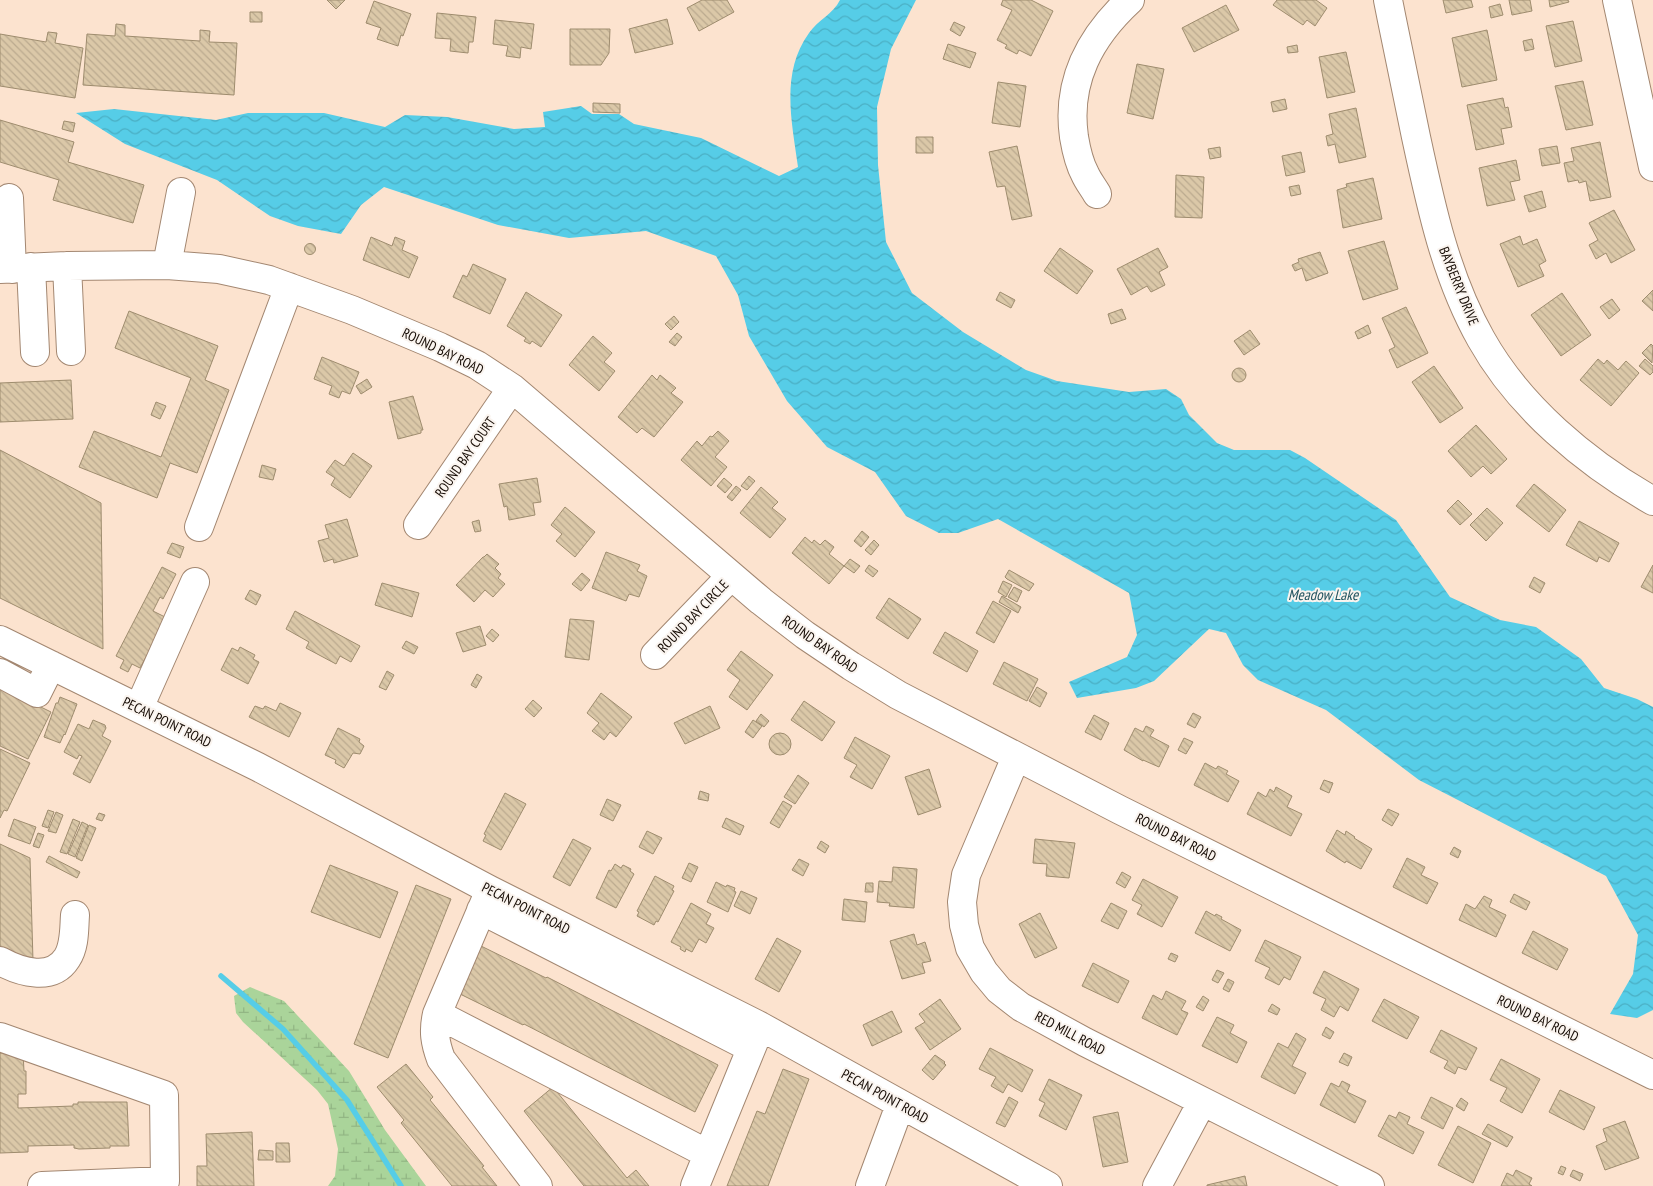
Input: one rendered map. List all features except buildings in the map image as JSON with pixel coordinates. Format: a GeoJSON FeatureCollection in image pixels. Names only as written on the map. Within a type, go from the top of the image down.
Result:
{"type":"FeatureCollection","features":[{"type":"Feature","properties":{"kind":"street"},"geometry":{"type":"LineString","coordinates":[[1097,194],[1084,173],[1076,150],[1072,124],[1073,99],[1079,74],[1090,48],[1114,15],[1130,0]]}},
{"type":"Feature","properties":{"kind":"street","name":"BAYBERRY DRIVE"},"geometry":{"type":"LineString","coordinates":[[1388,0],[1431,208],[1447,260],[1481,340],[1507,377],[1556,431],[1605,471],[1653,501]]}},
{"type":"Feature","properties":{"kind":"street"},"geometry":{"type":"LineString","coordinates":[[1618,0],[1653,167]]}},
{"type":"Feature","properties":{"kind":"street"},"geometry":{"type":"LineString","coordinates":[[167,265],[181,192]]}},
{"type":"Feature","properties":{"kind":"street"},"geometry":{"type":"LineString","coordinates":[[9,198],[14,268],[35,352]]}},
{"type":"Feature","properties":{"kind":"street","name":"ROUND BAY ROAD"},"geometry":{"type":"LineString","coordinates":[[14,268],[167,265],[219,269],[269,280],[352,310],[440,347],[477,365],[512,388],[699,546],[731,576],[805,635],[850,666],[898,695],[1016,757],[1653,1075]]}},
{"type":"Feature","properties":{"kind":"street"},"geometry":{"type":"LineString","coordinates":[[67,266],[70,350]]}},
{"type":"Feature","properties":{"kind":"street"},"geometry":{"type":"LineString","coordinates":[[199,527],[289,287]]}},
{"type":"Feature","properties":{"kind":"street","name":"ROUND BAY COURT"},"geometry":{"type":"LineString","coordinates":[[418,525],[512,388]]}},
{"type":"Feature","properties":{"kind":"street","name":"ROUND BAY CIRCLE"},"geometry":{"type":"LineString","coordinates":[[655,655],[731,576]]}},
{"type":"Feature","properties":{"kind":"street"},"geometry":{"type":"LineString","coordinates":[[139,708],[195,582]]}},
{"type":"Feature","properties":{"kind":"street","name":"PECAN POINT ROAD"},"geometry":{"type":"LineString","coordinates":[[0,640],[258,767],[486,900],[756,1037],[900,1105],[1048,1186]]}},
{"type":"Feature","properties":{"kind":"street"},"geometry":{"type":"LineString","coordinates":[[0,673],[37,692],[51,665]]}},
{"type":"Feature","properties":{"kind":"street","name":"RED MILL ROAD"},"geometry":{"type":"LineString","coordinates":[[1016,757],[966,874],[962,902],[964,925],[970,948],[984,972],[999,990],[1021,1007],[1202,1102],[1370,1186]]}},
{"type":"Feature","properties":{"kind":"street"},"geometry":{"type":"LineString","coordinates":[[486,900],[437,1014],[434,1027],[435,1043],[441,1058],[538,1186]]}},
{"type":"Feature","properties":{"kind":"street"},"geometry":{"type":"LineString","coordinates":[[0,961],[23,970],[48,973],[61,965],[68,957],[73,942],[75,916]]}},
{"type":"Feature","properties":{"kind":"street"},"geometry":{"type":"LineString","coordinates":[[437,1014],[708,1154]]}},
{"type":"Feature","properties":{"kind":"street"},"geometry":{"type":"LineString","coordinates":[[695,1186],[756,1037]]}},
{"type":"Feature","properties":{"kind":"street"},"geometry":{"type":"LineString","coordinates":[[0,1038],[164,1095],[165,1181],[42,1186]]}},
{"type":"Feature","properties":{"kind":"street"},"geometry":{"type":"LineString","coordinates":[[1157,1186],[1202,1102]]}},
{"type":"Feature","properties":{"kind":"street"},"geometry":{"type":"LineString","coordinates":[[870,1186],[900,1105]]}},
{"type":"Feature","properties":{"kind":"green space"},"geometry":{"type":"Polygon","coordinates":[[[250,987],[284,1001],[349,1071],[385,1130],[426,1186],[328,1186],[335,1176],[338,1149],[328,1104],[317,1090],[243,1022],[236,1013],[234,996],[250,987]]]}},
{"type":"Feature","properties":{"kind":"water","name":"Meadow Lake"},"geometry":{"type":"Polygon","coordinates":[[[840,0],[916,0],[891,49],[877,107],[878,165],[886,242],[912,293],[963,332],[1026,370],[1057,381],[1129,392],[1166,389],[1181,399],[1189,415],[1217,443],[1234,450],[1290,450],[1305,458],[1396,520],[1450,597],[1500,620],[1536,627],[1581,659],[1604,688],[1637,699],[1653,707],[1653,1010],[1637,1018],[1610,1014],[1633,974],[1638,935],[1606,876],[1419,780],[1326,710],[1258,680],[1243,665],[1226,633],[1209,629],[1154,681],[1136,688],[1077,698],[1069,682],[1127,657],[1137,635],[1129,593],[998,519],[958,533],[939,533],[906,516],[875,472],[827,447],[787,401],[749,336],[738,295],[716,256],[646,231],[569,238],[498,225],[384,187],[361,205],[341,234],[298,226],[270,216],[217,180],[125,144],[76,113],[114,109],[216,120],[248,113],[324,113],[385,127],[405,115],[447,117],[514,129],[545,127],[543,112],[581,106],[592,114],[619,114],[634,124],[701,138],[779,176],[798,167],[790,98],[794,64],[800,48],[809,33],[840,0]]]}},
{"type":"Feature","properties":{"kind":"waterway"},"geometry":{"type":"LineString","coordinates":[[221,976],[283,1029],[347,1100],[401,1186]]}}]}
